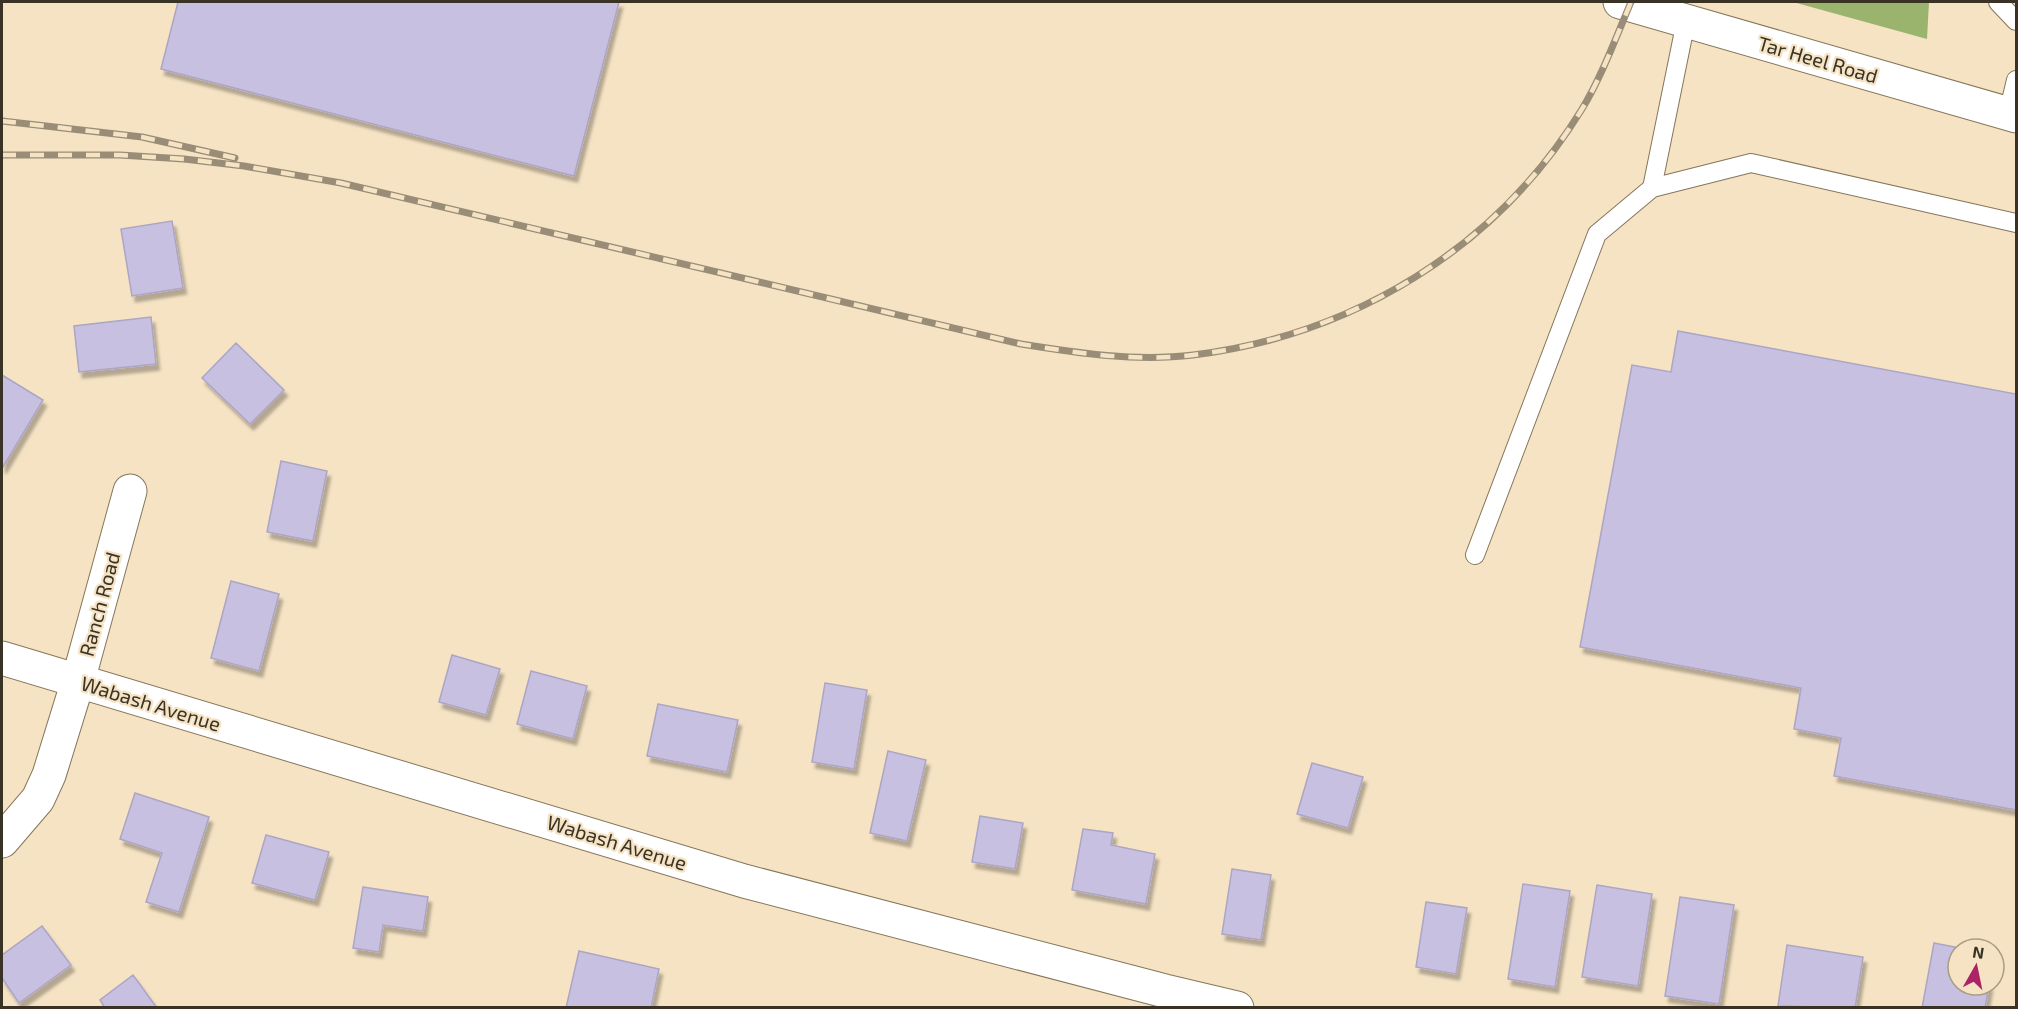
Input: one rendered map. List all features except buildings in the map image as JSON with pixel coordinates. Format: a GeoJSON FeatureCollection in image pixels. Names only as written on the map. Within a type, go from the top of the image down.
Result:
{"type":"FeatureCollection","features":[{"type":"Feature","properties":{"kind":"street","name":"Tar Heel Road"},"geometry":{"type":"LineString","coordinates":[[1620,2],[2012,115]]}},
{"type":"Feature","properties":{"kind":"street","name":"Ranch Road"},"geometry":{"type":"LineString","coordinates":[[2,841],[38,799],[49,775],[78,681],[130,491]]}},
{"type":"Feature","properties":{"kind":"street","name":"Wabash Avenue"},"geometry":{"type":"LineString","coordinates":[[2,658],[744,881],[1165,992],[1237,1008]]}},
{"type":"Feature","properties":{"kind":"lane"},"geometry":{"type":"LineString","coordinates":[[1998,2],[2016,21]]}},
{"type":"Feature","properties":{"kind":"lane"},"geometry":{"type":"LineString","coordinates":[[1652,188],[1686,21]]}},
{"type":"Feature","properties":{"kind":"lane"},"geometry":{"type":"LineString","coordinates":[[2012,115],[2016,80]]}},
{"type":"Feature","properties":{"kind":"lane"},"geometry":{"type":"LineString","coordinates":[[1475,555],[1597,234],[1652,188],[1751,163],[2016,223]]}},
{"type":"Feature","properties":{"kind":"green space"},"geometry":{"type":"Polygon","coordinates":[[[1793,2],[1929,2],[1927,39],[1793,2]]]}},
{"type":"Feature","properties":{"kind":"railway"},"geometry":{"type":"LineString","coordinates":[[2,155],[120,155],[244,166],[341,183],[1021,344],[1128,357],[1172,357],[1252,344],[1310,328],[1364,305],[1416,277],[1464,243],[1508,203],[1547,159],[1582,109],[1602,70],[1631,2]]}},
{"type":"Feature","properties":{"kind":"railway"},"geometry":{"type":"LineString","coordinates":[[2,121],[142,137],[235,158]]}}]}
